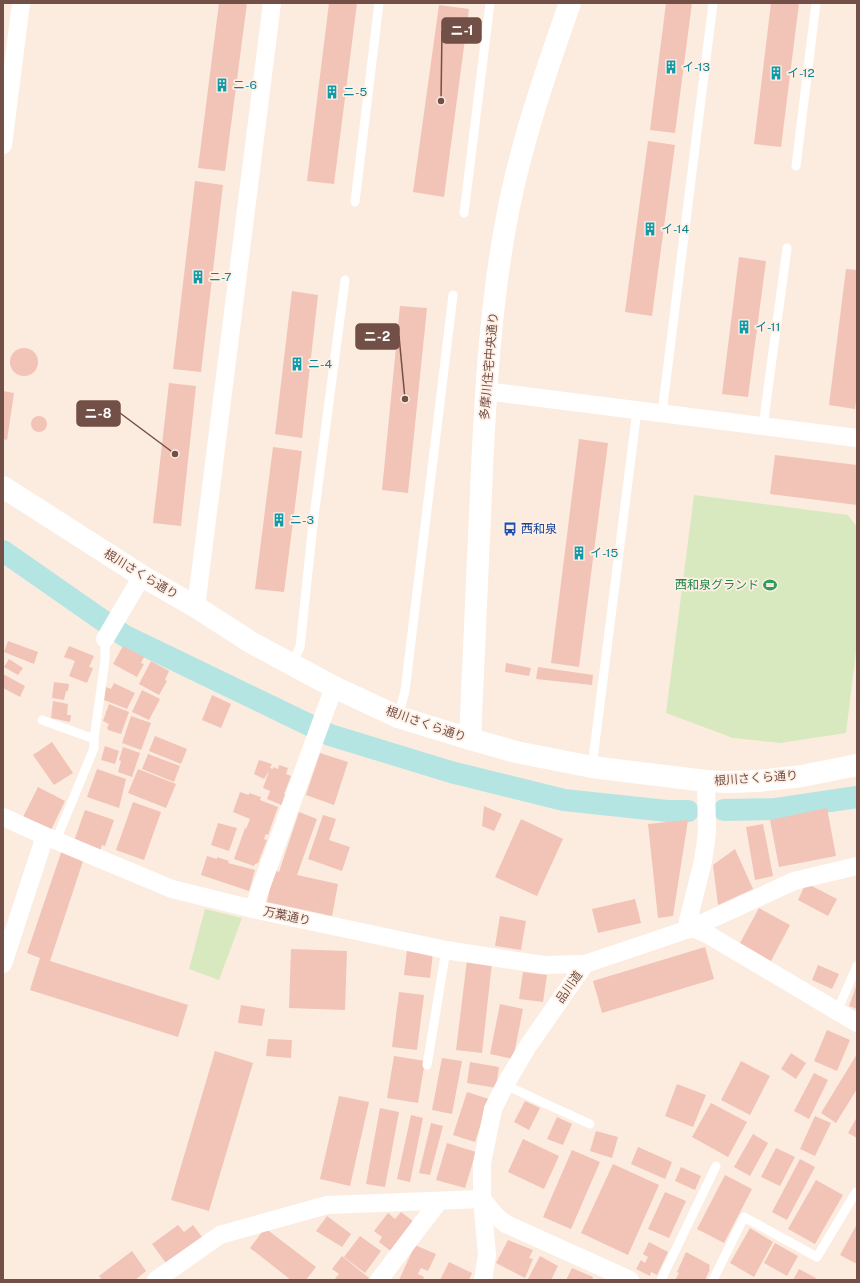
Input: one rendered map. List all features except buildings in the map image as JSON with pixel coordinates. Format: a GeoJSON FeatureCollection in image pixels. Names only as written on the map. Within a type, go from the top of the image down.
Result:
{"type":"FeatureCollection","features":[{"type":"Feature","properties":{"kind":"street"},"geometry":{"type":"LineString","coordinates":[[3,144],[21,3]]}},
{"type":"Feature","properties":{"kind":"street"},"geometry":{"type":"LineString","coordinates":[[196,607],[272,3]]}},
{"type":"Feature","properties":{"kind":"street","name":"多摩川住宅中央通り"},"geometry":{"type":"LineString","coordinates":[[470,739],[485,391],[495,294],[508,212],[526,139],[548,67],[570,3]]}},
{"type":"Feature","properties":{"kind":"street"},"geometry":{"type":"LineString","coordinates":[[485,391],[857,438]]}},
{"type":"Feature","properties":{"kind":"street","name":"根川さくら通り"},"geometry":{"type":"LineString","coordinates":[[3,487],[142,576],[196,607],[252,643],[334,687],[398,717],[516,752],[592,767],[706,782],[758,781],[802,776],[857,765]]}},
{"type":"Feature","properties":{"kind":"street"},"geometry":{"type":"LineString","coordinates":[[105,640],[142,576]]}},
{"type":"Feature","properties":{"kind":"street"},"geometry":{"type":"LineString","coordinates":[[253,908],[334,687]]}},
{"type":"Feature","properties":{"kind":"street"},"geometry":{"type":"LineString","coordinates":[[706,782],[707,833],[703,861],[688,921],[692,928],[707,934],[857,1023]]}},
{"type":"Feature","properties":{"kind":"street","name":"万葉通り"},"geometry":{"type":"LineString","coordinates":[[3,817],[172,889],[446,950],[544,965],[585,964]]}},
{"type":"Feature","properties":{"kind":"street"},"geometry":{"type":"LineString","coordinates":[[3,964],[50,838]]}},
{"type":"Feature","properties":{"kind":"street","name":"品川道"},"geometry":{"type":"LineString","coordinates":[[483,1280],[487,1255],[482,1199],[482,1163],[493,1109],[505,1084],[528,1046],[585,964],[692,928],[794,881],[857,866]]}},
{"type":"Feature","properties":{"kind":"street"},"geometry":{"type":"LineString","coordinates":[[156,1280],[220,1235],[327,1205],[482,1199],[496,1216],[506,1224],[607,1275],[630,1280]]}},
{"type":"Feature","properties":{"kind":"street"},"geometry":{"type":"LineString","coordinates":[[379,1280],[439,1201]]}},
{"type":"Feature","properties":{"kind":"lane"},"geometry":{"type":"LineString","coordinates":[[355,202],[380,3]]}},
{"type":"Feature","properties":{"kind":"lane"},"geometry":{"type":"LineString","coordinates":[[464,212],[490,3]]}},
{"type":"Feature","properties":{"kind":"lane"},"geometry":{"type":"LineString","coordinates":[[662,413],[713,3]]}},
{"type":"Feature","properties":{"kind":"lane"},"geometry":{"type":"LineString","coordinates":[[796,166],[816,3]]}},
{"type":"Feature","properties":{"kind":"lane"},"geometry":{"type":"LineString","coordinates":[[763,426],[787,248]]}},
{"type":"Feature","properties":{"kind":"lane"},"geometry":{"type":"LineString","coordinates":[[292,664],[300,647],[314,524],[346,280]]}},
{"type":"Feature","properties":{"kind":"lane"},"geometry":{"type":"LineString","coordinates":[[398,717],[405,691],[453,295]]}},
{"type":"Feature","properties":{"kind":"lane"},"geometry":{"type":"LineString","coordinates":[[592,767],[637,410]]}},
{"type":"Feature","properties":{"kind":"lane"},"geometry":{"type":"LineString","coordinates":[[50,838],[94,748],[105,660],[105,640]]}},
{"type":"Feature","properties":{"kind":"lane"},"geometry":{"type":"LineString","coordinates":[[42,720],[94,739]]}},
{"type":"Feature","properties":{"kind":"lane"},"geometry":{"type":"LineString","coordinates":[[427,1065],[446,950]]}},
{"type":"Feature","properties":{"kind":"lane"},"geometry":{"type":"LineString","coordinates":[[837,1011],[857,966]]}},
{"type":"Feature","properties":{"kind":"lane"},"geometry":{"type":"LineString","coordinates":[[505,1084],[590,1124]]}},
{"type":"Feature","properties":{"kind":"lane"},"geometry":{"type":"LineString","coordinates":[[661,1280],[716,1166]]}},
{"type":"Feature","properties":{"kind":"lane"},"geometry":{"type":"LineString","coordinates":[[713,1280],[744,1217],[817,1257],[856,1192],[857,1193]]}},
{"type":"Feature","properties":{"kind":"green space","name":"西和泉グランド"},"geometry":{"type":"Polygon","coordinates":[[[694,495],[848,515],[857,527],[857,643],[846,733],[780,743],[733,738],[666,713],[694,495]]]}},
{"type":"Feature","properties":{"kind":"green space"},"geometry":{"type":"Polygon","coordinates":[[[205,909],[242,918],[219,980],[189,969],[205,909]]]}},
{"type":"Feature","properties":{"kind":"waterway"},"geometry":{"type":"LineString","coordinates":[[3,551],[125,636],[330,735],[451,772],[564,800],[667,811],[688,811]]}},
{"type":"Feature","properties":{"kind":"waterway"},"geometry":{"type":"LineString","coordinates":[[724,810],[776,809],[857,797]]}},
{"type":"Feature","properties":{"kind":"place","name":"イ-13"},"geometry":{"type":"Point","coordinates":[671,67]}},
{"type":"Feature","properties":{"kind":"place","name":"イ-12"},"geometry":{"type":"Point","coordinates":[776,73]}},
{"type":"Feature","properties":{"kind":"place","name":"ニ-6"},"geometry":{"type":"Point","coordinates":[222,85]}},
{"type":"Feature","properties":{"kind":"place","name":"ニ-5"},"geometry":{"type":"Point","coordinates":[332,92]}},
{"type":"Feature","properties":{"kind":"place","name":"ニ-1"},"geometry":{"type":"Point","coordinates":[441,101]}},
{"type":"Feature","properties":{"kind":"place","name":"イ-14"},"geometry":{"type":"Point","coordinates":[650,229]}},
{"type":"Feature","properties":{"kind":"place","name":"ニ-7"},"geometry":{"type":"Point","coordinates":[198,277]}},
{"type":"Feature","properties":{"kind":"place","name":"イ-11"},"geometry":{"type":"Point","coordinates":[744,327]}},
{"type":"Feature","properties":{"kind":"place","name":"ニ-4"},"geometry":{"type":"Point","coordinates":[297,364]}},
{"type":"Feature","properties":{"kind":"place","name":"ニ-2"},"geometry":{"type":"Point","coordinates":[405,399]}},
{"type":"Feature","properties":{"kind":"place","name":"ニ-8"},"geometry":{"type":"Point","coordinates":[175,454]}},
{"type":"Feature","properties":{"kind":"place","name":"ニ-3"},"geometry":{"type":"Point","coordinates":[279,520]}},
{"type":"Feature","properties":{"kind":"place","name":"西和泉"},"geometry":{"type":"Point","coordinates":[510,529]}},
{"type":"Feature","properties":{"kind":"place","name":"イ-15"},"geometry":{"type":"Point","coordinates":[579,553]}},
{"type":"Feature","properties":{"kind":"place","name":"西和泉グランド"},"geometry":{"type":"Point","coordinates":[770,585]}}]}
